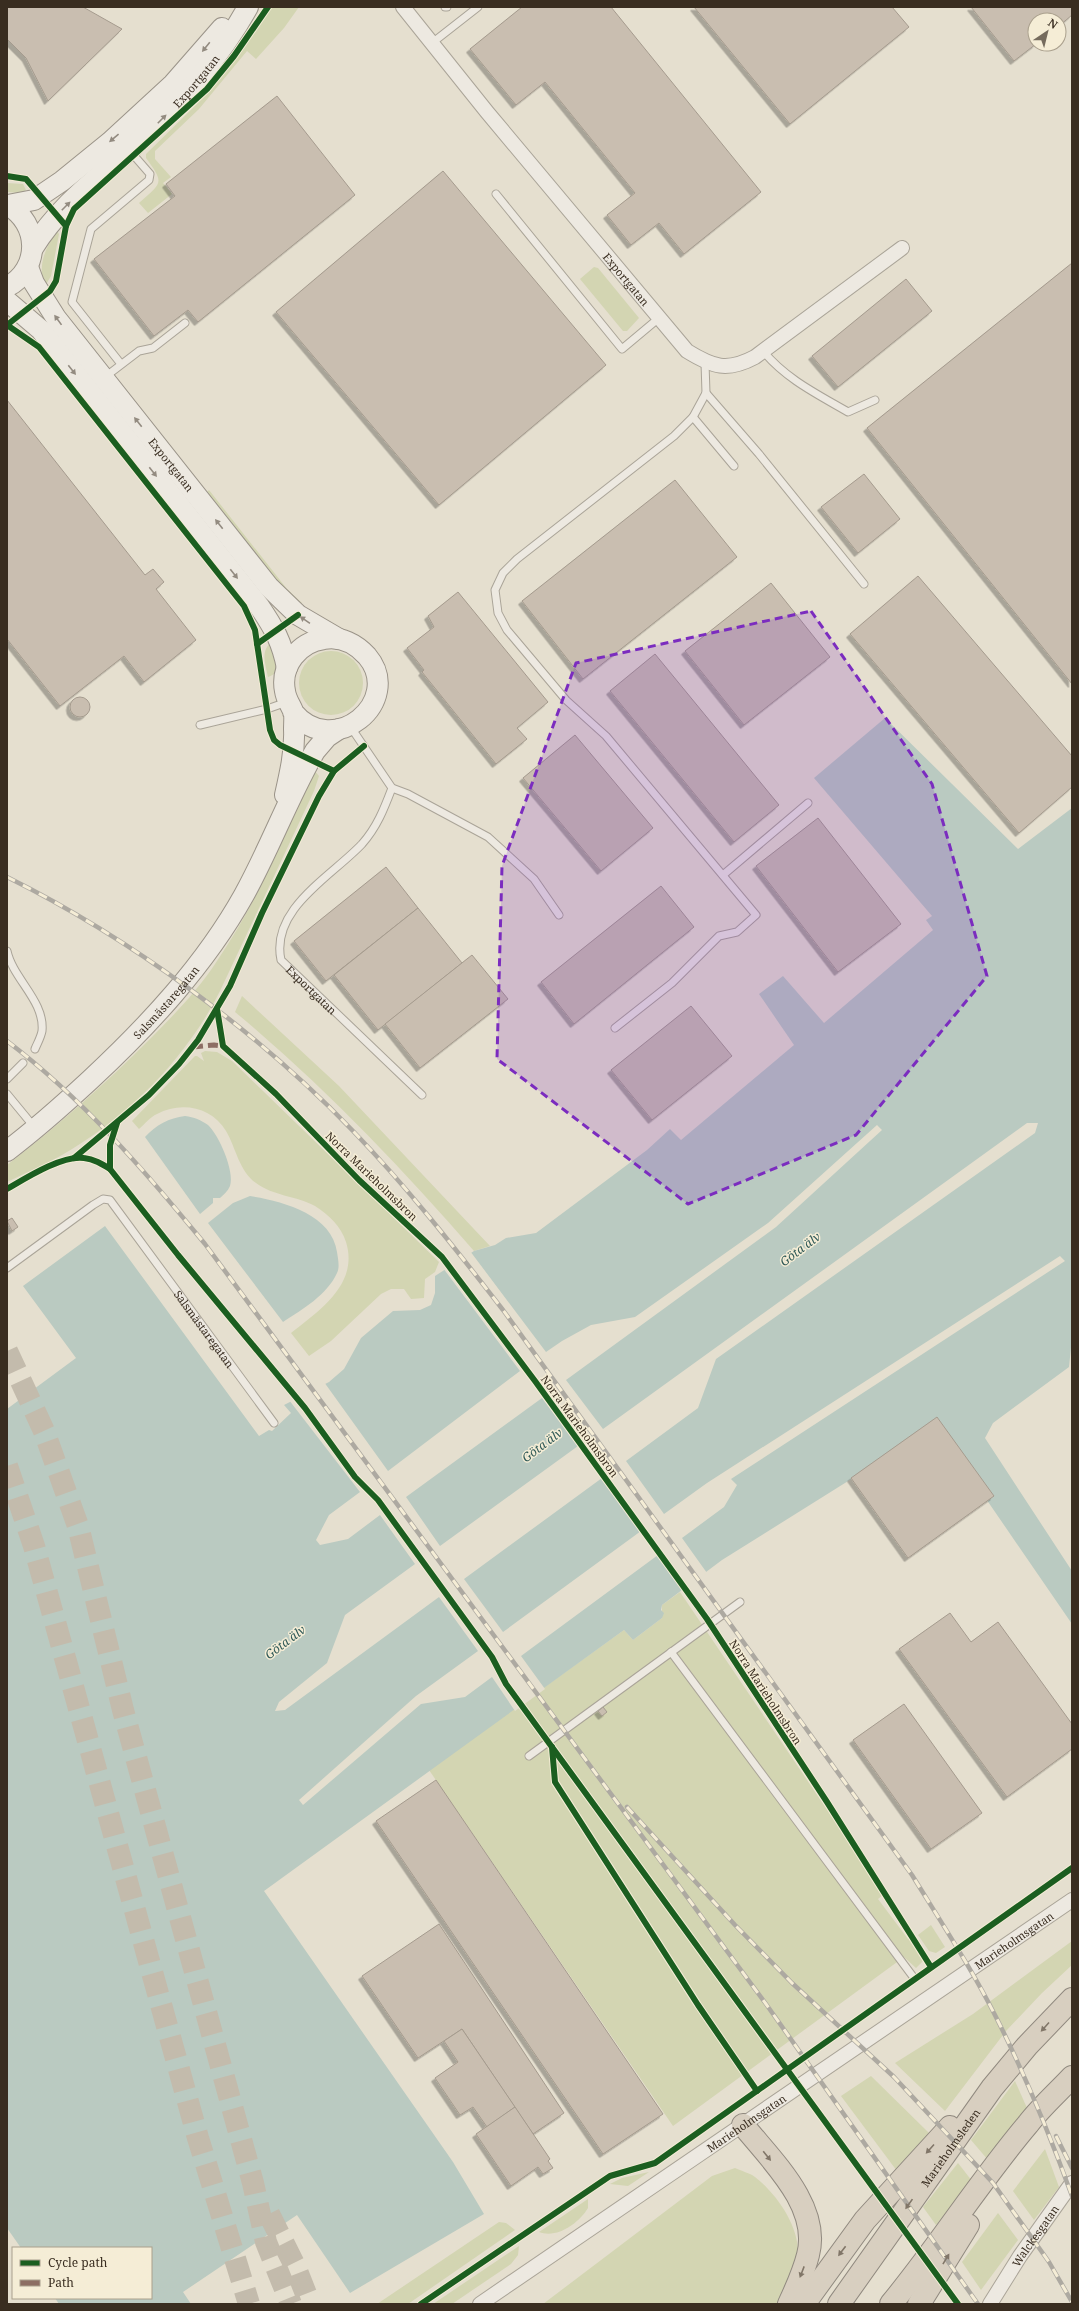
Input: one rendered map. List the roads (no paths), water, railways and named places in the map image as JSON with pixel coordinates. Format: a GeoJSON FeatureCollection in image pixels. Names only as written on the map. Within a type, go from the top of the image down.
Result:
{"type":"FeatureCollection","features":[{"type":"Feature","properties":{"kind":"highway","name":"Marieholmsleden"},"geometry":{"type":"LineString","coordinates":[[839,2304],[1006,2071],[1072,1999]]}},
{"type":"Feature","properties":{"kind":"highway"},"geometry":{"type":"LineString","coordinates":[[804,2304],[865,2220],[961,2115],[1006,2071]]}},
{"type":"Feature","properties":{"kind":"highway"},"geometry":{"type":"LineString","coordinates":[[891,2304],[1028,2123],[1072,2077]]}},
{"type":"Feature","properties":{"kind":"highway"},"geometry":{"type":"LineString","coordinates":[[919,2304],[960,2236],[1072,2083]]}},
{"type":"Feature","properties":{"kind":"highway"},"geometry":{"type":"LineString","coordinates":[[743,2125],[783,2175],[800,2200],[809,2226],[809,2255],[789,2304]]}},
{"type":"Feature","properties":{"kind":"street","name":"Exportgatan"},"geometry":{"type":"LineString","coordinates":[[7,205],[34,200],[62,181],[134,122],[173,84],[241,7]]}},
{"type":"Feature","properties":{"kind":"street","name":"Exportgatan"},"geometry":{"type":"LineString","coordinates":[[248,7],[230,40],[163,119],[84,188],[45,229],[33,248],[28,268],[34,283],[56,318],[274,592],[298,615],[339,639],[353,644],[364,653],[372,665],[376,679],[376,693],[371,707],[362,718],[344,728]]}},
{"type":"Feature","properties":{"kind":"street","name":"Exportgatan"},"geometry":{"type":"LineString","coordinates":[[403,7],[659,318],[687,351],[705,363],[725,367],[740,365],[763,351],[902,248]]}},
{"type":"Feature","properties":{"kind":"street","name":"Exportgatan"},"geometry":{"type":"LineString","coordinates":[[7,205],[18,213],[27,223],[32,235],[33,248]]}},
{"type":"Feature","properties":{"kind":"street"},"geometry":{"type":"LineString","coordinates":[[7,287],[21,277],[28,268]]}},
{"type":"Feature","properties":{"kind":"street","name":"Exportgatan"},"geometry":{"type":"LineString","coordinates":[[7,302],[41,330],[259,606],[277,632],[282,644],[287,668],[284,685],[290,707]]}},
{"type":"Feature","properties":{"kind":"street","name":"Exportgatan"},"geometry":{"type":"LineString","coordinates":[[287,668],[298,651],[308,644],[326,638],[339,639]]}},
{"type":"Feature","properties":{"kind":"street"},"geometry":{"type":"LineString","coordinates":[[290,707],[302,721],[314,727],[326,730],[344,728]]}},
{"type":"Feature","properties":{"kind":"street","name":"Salsmästaregatan"},"geometry":{"type":"LineString","coordinates":[[281,818],[293,751],[290,707]]}},
{"type":"Feature","properties":{"kind":"street","name":"Salsmästaregatan"},"geometry":{"type":"LineString","coordinates":[[7,1151],[35,1128],[130,1041],[187,977],[228,922],[244,895],[315,751],[327,737],[344,728]]}},
{"type":"Feature","properties":{"kind":"street","name":"Marieholmsgatan"},"geometry":{"type":"LineString","coordinates":[[480,2304],[1072,1900]]}},
{"type":"Feature","properties":{"kind":"street","name":"Walckesgatan"},"geometry":{"type":"LineString","coordinates":[[990,2304],[1020,2256],[1072,2183]]}},
{"type":"Feature","properties":{"kind":"street","name":"Walckesgatan"},"geometry":{"type":"LineString","coordinates":[[994,2304],[1000,2288]]}},
{"type":"Feature","properties":{"kind":"lane"},"geometry":{"type":"LineString","coordinates":[[432,43],[478,7]]}},
{"type":"Feature","properties":{"kind":"lane"},"geometry":{"type":"LineString","coordinates":[[121,364],[72,302],[91,229],[150,180],[150,174],[129,150]]}},
{"type":"Feature","properties":{"kind":"lane"},"geometry":{"type":"LineString","coordinates":[[496,194],[622,349],[659,318]]}},
{"type":"Feature","properties":{"kind":"lane"},"geometry":{"type":"LineString","coordinates":[[103,378],[139,351],[152,348],[185,323]]}},
{"type":"Feature","properties":{"kind":"lane"},"geometry":{"type":"LineString","coordinates":[[763,351],[774,365],[802,386],[848,412],[875,400]]}},
{"type":"Feature","properties":{"kind":"lane"},"geometry":{"type":"LineString","coordinates":[[615,1028],[672,983],[719,936],[737,932],[756,915],[606,736],[566,700],[507,630],[498,613],[495,590],[503,573],[518,559],[644,460],[693,417],[706,393],[705,363]]}},
{"type":"Feature","properties":{"kind":"lane"},"geometry":{"type":"LineString","coordinates":[[706,393],[759,454],[864,584]]}},
{"type":"Feature","properties":{"kind":"lane"},"geometry":{"type":"LineString","coordinates":[[693,417],[734,466]]}},
{"type":"Feature","properties":{"kind":"lane"},"geometry":{"type":"LineString","coordinates":[[200,726],[258,712],[290,707]]}},
{"type":"Feature","properties":{"kind":"lane"},"geometry":{"type":"LineString","coordinates":[[344,728],[392,788],[408,794],[488,837],[534,879],[559,915]]}},
{"type":"Feature","properties":{"kind":"lane","name":"Exportgatan"},"geometry":{"type":"LineString","coordinates":[[392,788],[382,817],[362,843],[298,904],[282,927],[278,946],[281,960],[422,1095]]}},
{"type":"Feature","properties":{"kind":"lane"},"geometry":{"type":"LineString","coordinates":[[723,875],[808,803]]}},
{"type":"Feature","properties":{"kind":"lane"},"geometry":{"type":"LineString","coordinates":[[7,951],[20,980],[40,1014],[42,1031],[35,1049]]}},
{"type":"Feature","properties":{"kind":"lane"},"geometry":{"type":"LineString","coordinates":[[7,1079],[23,1063]]}},
{"type":"Feature","properties":{"kind":"lane"},"geometry":{"type":"LineString","coordinates":[[7,1094],[35,1128]]}},
{"type":"Feature","properties":{"kind":"lane","name":"Salsmästaregatan"},"geometry":{"type":"LineString","coordinates":[[7,1268],[93,1205],[103,1199],[110,1200],[274,1423]]}},
{"type":"Feature","properties":{"kind":"lane"},"geometry":{"type":"LineString","coordinates":[[528,1756],[740,1602]]}},
{"type":"Feature","properties":{"kind":"lane"},"geometry":{"type":"LineString","coordinates":[[671,1652],[914,1978]]}},
{"type":"Feature","properties":{"kind":"water","name":"Göta älv"},"geometry":{"type":"Polygon","coordinates":[[[885,718],[1018,849],[1072,808],[1072,1338],[1069,1367],[993,1423],[985,1438],[1072,1571],[1072,1624],[936,1426],[722,1560],[662,1605],[661,1610],[664,1613],[662,1618],[633,1640],[624,1630],[264,1891],[453,2162],[484,2214],[350,2293],[297,2215],[183,2292],[191,2304],[59,2304],[56,2299],[152,2299],[152,2247],[20,2247],[7,2228],[7,1409],[76,1358],[23,1286],[105,1226],[259,1436],[269,1430],[272,1431],[291,1413],[284,1405],[329,1382],[344,1369],[361,1338],[393,1311],[420,1310],[431,1305],[435,1293],[435,1276],[474,1251],[495,1245],[506,1238],[536,1233],[647,1150],[670,1129],[681,1140],[794,1045],[759,994],[783,976],[824,1023],[933,930],[926,920],[932,916],[814,778],[885,718]]]}},
{"type":"Feature","properties":{"kind":"water"},"geometry":{"type":"Polygon","coordinates":[[[185,1116],[200,1120],[208,1125],[221,1145],[230,1172],[231,1180],[228,1189],[220,1198],[213,1198],[213,1203],[200,1214],[145,1137],[163,1123],[174,1118],[185,1116]]]}},
{"type":"Feature","properties":{"kind":"water"},"geometry":{"type":"Polygon","coordinates":[[[250,1196],[263,1198],[290,1206],[316,1219],[326,1228],[333,1239],[337,1252],[338,1271],[333,1281],[314,1301],[283,1322],[208,1223],[233,1203],[250,1196]]]}},
{"type":"Feature","properties":{"kind":"tunnel"},"geometry":{"type":"LineString","coordinates":[[7,1351],[44,1431],[78,1526],[123,1710],[253,2183],[266,2242],[291,2304]]}},
{"type":"Feature","properties":{"kind":"tunnel"},"geometry":{"type":"LineString","coordinates":[[7,1466],[34,1546],[198,2138],[249,2304]]}},
{"type":"Feature","properties":{"kind":"tunnel"},"geometry":{"type":"LineString","coordinates":[[269,2214],[295,2266],[310,2304]]}},
{"type":"Feature","properties":{"kind":"railway"},"geometry":{"type":"LineString","coordinates":[[7,877],[53,901],[99,928],[190,989],[234,1023],[316,1094],[353,1131],[412,1196],[449,1241],[503,1310],[912,1875],[967,1964],[997,2019],[1037,2106],[1072,2196]]}},
{"type":"Feature","properties":{"kind":"railway"},"geometry":{"type":"LineString","coordinates":[[7,1041],[61,1086],[112,1136],[205,1244],[766,2004],[978,2304]]}},
{"type":"Feature","properties":{"kind":"railway"},"geometry":{"type":"LineString","coordinates":[[627,1807],[735,1925],[792,1983],[894,2077],[993,2183],[1049,2262],[1072,2302]]}},
{"type":"Feature","properties":{"kind":"railway"},"geometry":{"type":"LineString","coordinates":[[1056,2136],[1072,2168]]}}]}
